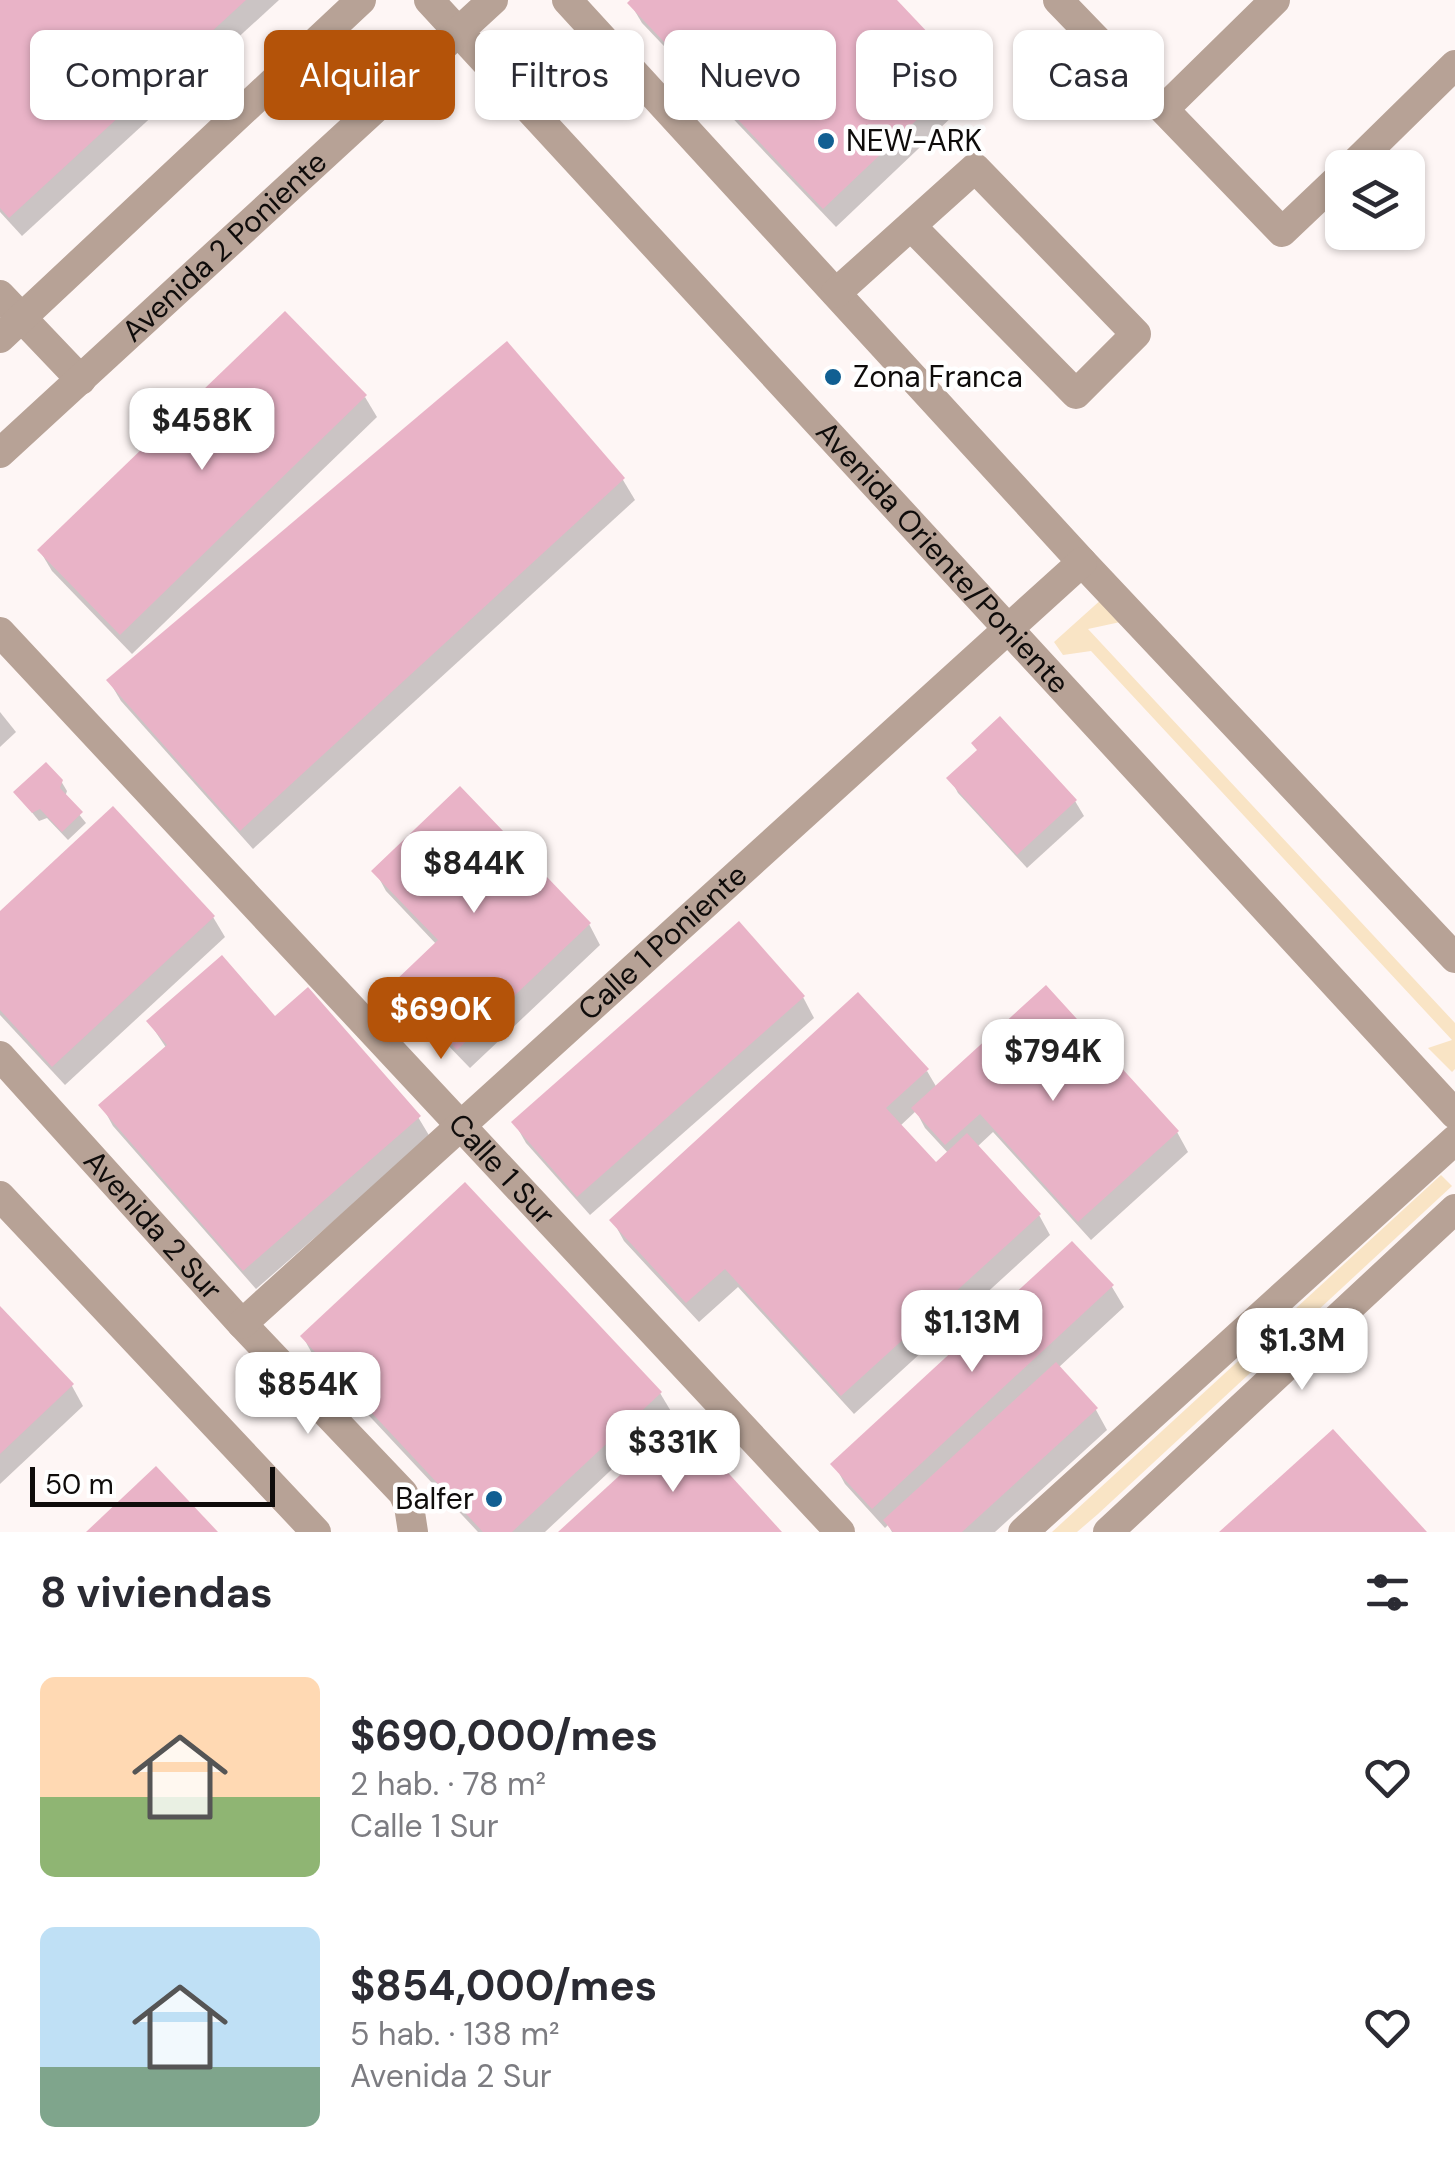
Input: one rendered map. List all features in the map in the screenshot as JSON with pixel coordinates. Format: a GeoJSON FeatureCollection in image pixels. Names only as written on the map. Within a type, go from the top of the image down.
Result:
{"type":"FeatureCollection","features":[{"type":"Feature","properties":{"kind":"street"},"geometry":{"type":"LineString","coordinates":[[11,328],[361,0]]}},
{"type":"Feature","properties":{"kind":"street","name":"Avenida Oriente/Poniente"},"geometry":{"type":"LineString","coordinates":[[429,0],[1455,1114]]}},
{"type":"Feature","properties":{"kind":"street","name":"Avenida 2 Poniente"},"geometry":{"type":"LineString","coordinates":[[0,453],[493,0]]}},
{"type":"Feature","properties":{"kind":"street"},"geometry":{"type":"LineString","coordinates":[[567,0],[1082,562],[1455,958]]}},
{"type":"Feature","properties":{"kind":"street"},"geometry":{"type":"LineString","coordinates":[[1058,0],[1087,30]]}},
{"type":"Feature","properties":{"kind":"street"},"geometry":{"type":"LineString","coordinates":[[1275,0],[1164,108],[1282,232],[1325,191]]}},
{"type":"Feature","properties":{"kind":"street"},"geometry":{"type":"LineString","coordinates":[[1368,150],[1455,65]]}},
{"type":"Feature","properties":{"kind":"street"},"geometry":{"type":"LineString","coordinates":[[836,293],[975,168],[1136,334],[1076,394],[911,226]]}},
{"type":"Feature","properties":{"kind":"street"},"geometry":{"type":"LineString","coordinates":[[0,294],[11,328],[81,380]]}},
{"type":"Feature","properties":{"kind":"street","name":"Calle 1 Poniente"},"geometry":{"type":"LineString","coordinates":[[242,1324],[1082,562]]}},
{"type":"Feature","properties":{"kind":"street","name":"Calle 1 Sur"},"geometry":{"type":"LineString","coordinates":[[0,632],[840,1532]]}},
{"type":"Feature","properties":{"kind":"street","name":"Avenida 2 Sur"},"geometry":{"type":"LineString","coordinates":[[0,1056],[242,1324],[402,1493],[410,1506],[413,1532]]}},
{"type":"Feature","properties":{"kind":"street"},"geometry":{"type":"LineString","coordinates":[[1022,1532],[1455,1140]]}},
{"type":"Feature","properties":{"kind":"street"},"geometry":{"type":"LineString","coordinates":[[0,1196],[316,1532]]}},
{"type":"Feature","properties":{"kind":"street"},"geometry":{"type":"LineString","coordinates":[[1108,1532],[1455,1210]]}},
{"type":"Feature","properties":{"kind":"shaded area"},"geometry":{"type":"Polygon","coordinates":[[[1103,598],[1125,621],[1088,629],[1455,1023],[1452,1072],[1428,1048],[1452,1040],[1091,651],[1063,655],[1054,642],[1103,598]]]}},
{"type":"Feature","properties":{"kind":"shaded area"},"geometry":{"type":"Polygon","coordinates":[[[1441,1175],[1452,1186],[1098,1514],[1077,1532],[1052,1532],[1441,1175]]]}},
{"type":"Feature","properties":{"kind":"building"},"geometry":{"type":"Polygon","coordinates":[[[0,0],[246,0],[213,30],[30,30],[30,120],[116,120],[9,218],[0,208],[0,0]]]}},
{"type":"Feature","properties":{"kind":"building"},"geometry":{"type":"Polygon","coordinates":[[[897,0],[925,30],[856,30],[856,120],[917,120],[823,209],[738,120],[836,120],[836,30],[664,30],[664,42],[627,3],[897,0]]]}},
{"type":"Feature","properties":{"kind":"building"},"geometry":{"type":"Polygon","coordinates":[[[285,311],[367,395],[120,635],[37,550],[285,311]]]}},
{"type":"Feature","properties":{"kind":"building"},"geometry":{"type":"Polygon","coordinates":[[[507,341],[625,478],[240,831],[106,680],[507,341]]]}},
{"type":"Feature","properties":{"kind":"building"},"geometry":{"type":"Polygon","coordinates":[[[1000,716],[1077,800],[1017,855],[946,778],[977,750],[971,743],[1000,716]]]}},
{"type":"Feature","properties":{"kind":"building"},"geometry":{"type":"Polygon","coordinates":[[[46,762],[63,780],[60,788],[83,812],[62,832],[40,809],[32,813],[13,792],[46,762]]]}},
{"type":"Feature","properties":{"kind":"building"},"geometry":{"type":"Polygon","coordinates":[[[460,786],[591,923],[457,1050],[393,983],[438,940],[371,871],[460,786]]]}},
{"type":"Feature","properties":{"kind":"building"},"geometry":{"type":"Polygon","coordinates":[[[113,806],[215,916],[52,1067],[0,1010],[0,911],[113,806]]]}},
{"type":"Feature","properties":{"kind":"building"},"geometry":{"type":"Polygon","coordinates":[[[739,921],[805,996],[577,1197],[511,1122],[739,921]]]}},
{"type":"Feature","properties":{"kind":"building"},"geometry":{"type":"Polygon","coordinates":[[[222,955],[275,1016],[308,987],[421,1116],[243,1271],[98,1105],[167,1045],[146,1021],[222,955]]]}},
{"type":"Feature","properties":{"kind":"building"},"geometry":{"type":"Polygon","coordinates":[[[1046,985],[1179,1131],[1078,1222],[980,1114],[945,1145],[911,1108],[1046,985]]]}},
{"type":"Feature","properties":{"kind":"building"},"geometry":{"type":"Polygon","coordinates":[[[858,992],[929,1069],[886,1108],[936,1162],[967,1133],[1041,1214],[841,1396],[725,1269],[686,1303],[609,1220],[858,992]]]}},
{"type":"Feature","properties":{"kind":"building"},"geometry":{"type":"Polygon","coordinates":[[[465,1182],[662,1392],[512,1532],[483,1532],[300,1336],[465,1182]]]}},
{"type":"Feature","properties":{"kind":"building"},"geometry":{"type":"Polygon","coordinates":[[[1072,1241],[1114,1285],[872,1509],[830,1464],[1072,1241]]]}},
{"type":"Feature","properties":{"kind":"building"},"geometry":{"type":"Polygon","coordinates":[[[0,1306],[74,1384],[0,1454],[0,1306]]]}},
{"type":"Feature","properties":{"kind":"building"},"geometry":{"type":"Polygon","coordinates":[[[1056,1362],[1098,1408],[962,1532],[893,1532],[883,1520],[1056,1362]]]}},
{"type":"Feature","properties":{"kind":"building"},"geometry":{"type":"Polygon","coordinates":[[[680,1420],[782,1532],[558,1532],[680,1420]]]}},
{"type":"Feature","properties":{"kind":"building"},"geometry":{"type":"Polygon","coordinates":[[[1333,1429],[1427,1532],[1219,1532],[1333,1429]]]}},
{"type":"Feature","properties":{"kind":"building"},"geometry":{"type":"Polygon","coordinates":[[[156,1466],[218,1532],[86,1532],[156,1466]]]}},
{"type":"Feature","properties":{"kind":"place","name":"NEW-ARK"},"geometry":{"type":"Point","coordinates":[826,141]}},
{"type":"Feature","properties":{"kind":"place","name":"Zona Franca"},"geometry":{"type":"Point","coordinates":[833,377]}},
{"type":"Feature","properties":{"kind":"place","name":"Balfer"},"geometry":{"type":"Point","coordinates":[494,1499]}}]}
